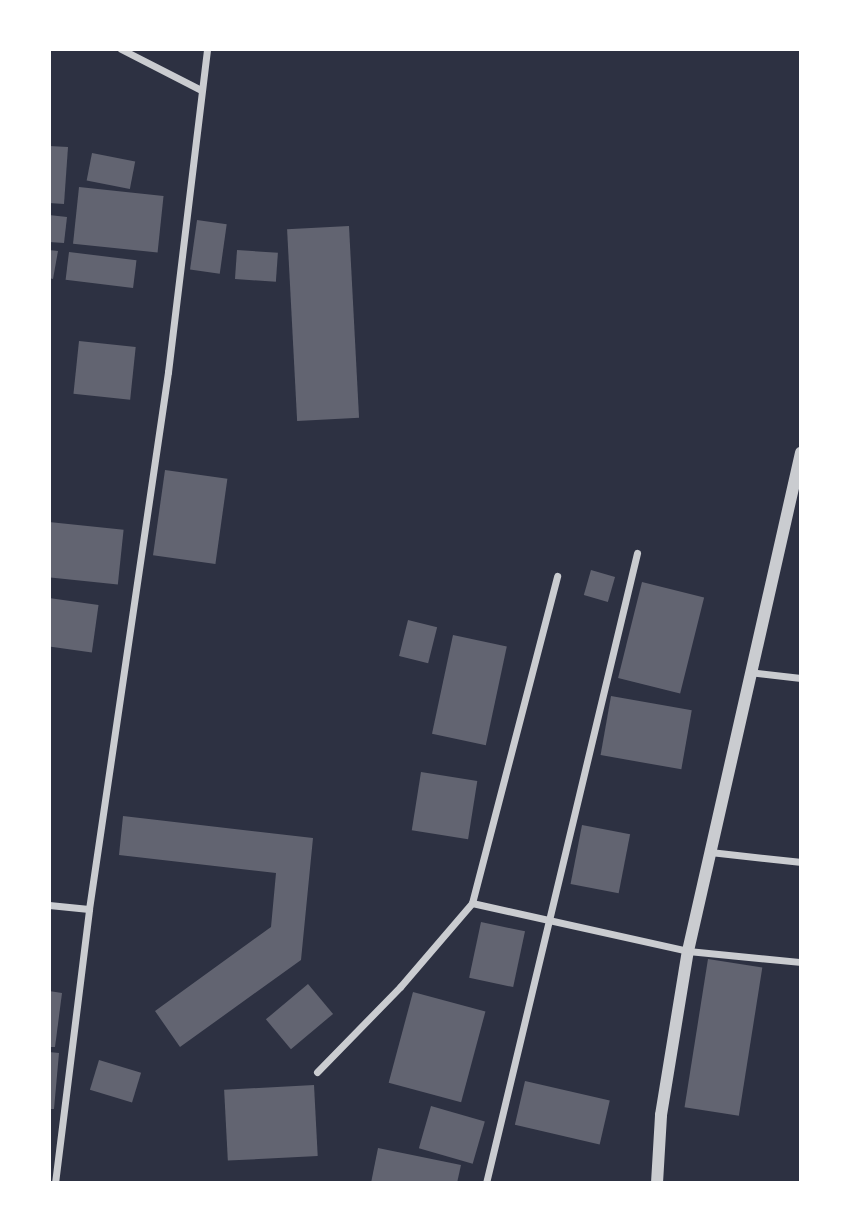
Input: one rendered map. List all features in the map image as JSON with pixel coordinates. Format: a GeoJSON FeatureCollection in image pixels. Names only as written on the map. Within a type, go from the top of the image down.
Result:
{"type":"FeatureCollection","features":[{"type":"Feature","properties":{"kind":"street"},"geometry":{"type":"LineString","coordinates":[[121,49],[199,89]]}},
{"type":"Feature","properties":{"kind":"street"},"geometry":{"type":"LineString","coordinates":[[55,1183],[89,909],[168,372],[199,89],[206,49]]}},
{"type":"Feature","properties":{"kind":"street"},"geometry":{"type":"LineString","coordinates":[[657,1183],[661,1115],[688,951],[748,672],[801,453]]}},
{"type":"Feature","properties":{"kind":"street"},"geometry":{"type":"LineString","coordinates":[[486,1183],[637,553]]}},
{"type":"Feature","properties":{"kind":"street"},"geometry":{"type":"LineString","coordinates":[[317,1072],[400,987],[472,903],[557,576]]}},
{"type":"Feature","properties":{"kind":"street"},"geometry":{"type":"LineString","coordinates":[[748,672],[801,678]]}},
{"type":"Feature","properties":{"kind":"street"},"geometry":{"type":"LineString","coordinates":[[710,852],[801,862]]}},
{"type":"Feature","properties":{"kind":"street"},"geometry":{"type":"LineString","coordinates":[[472,903],[551,917],[688,951],[801,962]]}},
{"type":"Feature","properties":{"kind":"street"},"geometry":{"type":"LineString","coordinates":[[49,905],[89,909]]}},
{"type":"Feature","properties":{"kind":"building"},"geometry":{"type":"Polygon","coordinates":[[[49,146],[68,147],[64,204],[49,203],[49,146]]]}},
{"type":"Feature","properties":{"kind":"building"},"geometry":{"type":"Polygon","coordinates":[[[92,153],[135,161],[130,189],[87,180],[92,153]]]}},
{"type":"Feature","properties":{"kind":"building"},"geometry":{"type":"Polygon","coordinates":[[[79,187],[164,196],[158,253],[73,244],[79,187]]]}},
{"type":"Feature","properties":{"kind":"building"},"geometry":{"type":"Polygon","coordinates":[[[49,215],[67,217],[64,243],[49,242],[49,215]]]}},
{"type":"Feature","properties":{"kind":"building"},"geometry":{"type":"Polygon","coordinates":[[[197,220],[227,224],[220,274],[190,270],[197,220]]]}},
{"type":"Feature","properties":{"kind":"building"},"geometry":{"type":"Polygon","coordinates":[[[349,226],[359,418],[297,421],[287,229],[349,226]]]}},
{"type":"Feature","properties":{"kind":"building"},"geometry":{"type":"Polygon","coordinates":[[[49,250],[58,251],[53,279],[49,278],[49,250]]]}},
{"type":"Feature","properties":{"kind":"building"},"geometry":{"type":"Polygon","coordinates":[[[237,250],[278,253],[276,282],[235,279],[237,250]]]}},
{"type":"Feature","properties":{"kind":"building"},"geometry":{"type":"Polygon","coordinates":[[[69,252],[136,260],[133,288],[66,280],[69,252]]]}},
{"type":"Feature","properties":{"kind":"building"},"geometry":{"type":"Polygon","coordinates":[[[79,341],[136,347],[130,400],[73,394],[79,341]]]}},
{"type":"Feature","properties":{"kind":"building"},"geometry":{"type":"Polygon","coordinates":[[[165,470],[227,479],[215,564],[153,555],[165,470]]]}},
{"type":"Feature","properties":{"kind":"building"},"geometry":{"type":"Polygon","coordinates":[[[49,522],[124,530],[118,585],[49,577],[49,522]]]}},
{"type":"Feature","properties":{"kind":"building"},"geometry":{"type":"Polygon","coordinates":[[[591,570],[615,577],[608,602],[584,595],[591,570]]]}},
{"type":"Feature","properties":{"kind":"building"},"geometry":{"type":"Polygon","coordinates":[[[642,582],[704,597],[680,694],[618,678],[642,582]]]}},
{"type":"Feature","properties":{"kind":"building"},"geometry":{"type":"Polygon","coordinates":[[[49,598],[99,605],[92,652],[49,646],[49,598]]]}},
{"type":"Feature","properties":{"kind":"building"},"geometry":{"type":"Polygon","coordinates":[[[408,620],[437,627],[428,663],[399,656],[408,620]]]}},
{"type":"Feature","properties":{"kind":"building"},"geometry":{"type":"Polygon","coordinates":[[[453,635],[507,646],[486,745],[432,734],[453,635]]]}},
{"type":"Feature","properties":{"kind":"building"},"geometry":{"type":"Polygon","coordinates":[[[611,696],[692,710],[681,769],[601,755],[611,696]]]}},
{"type":"Feature","properties":{"kind":"building"},"geometry":{"type":"Polygon","coordinates":[[[421,772],[477,781],[468,839],[412,830],[421,772]]]}},
{"type":"Feature","properties":{"kind":"building"},"geometry":{"type":"Polygon","coordinates":[[[123,816],[313,838],[301,960],[180,1047],[155,1011],[271,927],[276,873],[119,855],[123,816]]]}},
{"type":"Feature","properties":{"kind":"building"},"geometry":{"type":"Polygon","coordinates":[[[582,825],[630,834],[619,893],[571,884],[582,825]]]}},
{"type":"Feature","properties":{"kind":"building"},"geometry":{"type":"Polygon","coordinates":[[[481,922],[525,931],[513,987],[469,978],[481,922]]]}},
{"type":"Feature","properties":{"kind":"building"},"geometry":{"type":"Polygon","coordinates":[[[708,959],[762,968],[739,1116],[685,1107],[708,959]]]}},
{"type":"Feature","properties":{"kind":"building"},"geometry":{"type":"Polygon","coordinates":[[[308,984],[333,1014],[291,1049],[266,1019],[308,984]]]}},
{"type":"Feature","properties":{"kind":"building"},"geometry":{"type":"Polygon","coordinates":[[[49,991],[62,993],[55,1047],[49,1047],[49,991]]]}},
{"type":"Feature","properties":{"kind":"building"},"geometry":{"type":"Polygon","coordinates":[[[413,992],[485,1011],[461,1102],[389,1083],[413,992]]]}},
{"type":"Feature","properties":{"kind":"building"},"geometry":{"type":"Polygon","coordinates":[[[49,1052],[59,1053],[54,1109],[49,1109],[49,1052]]]}},
{"type":"Feature","properties":{"kind":"building"},"geometry":{"type":"Polygon","coordinates":[[[99,1060],[141,1073],[132,1103],[90,1090],[99,1060]]]}},
{"type":"Feature","properties":{"kind":"building"},"geometry":{"type":"Polygon","coordinates":[[[525,1081],[610,1101],[600,1144],[515,1125],[525,1081]]]}},
{"type":"Feature","properties":{"kind":"building"},"geometry":{"type":"Polygon","coordinates":[[[314,1085],[318,1156],[228,1161],[224,1090],[314,1085]]]}},
{"type":"Feature","properties":{"kind":"building"},"geometry":{"type":"Polygon","coordinates":[[[431,1106],[485,1121],[473,1164],[419,1148],[431,1106]]]}},
{"type":"Feature","properties":{"kind":"building"},"geometry":{"type":"Polygon","coordinates":[[[378,1148],[461,1165],[457,1183],[371,1183],[378,1148]]]}}]}
